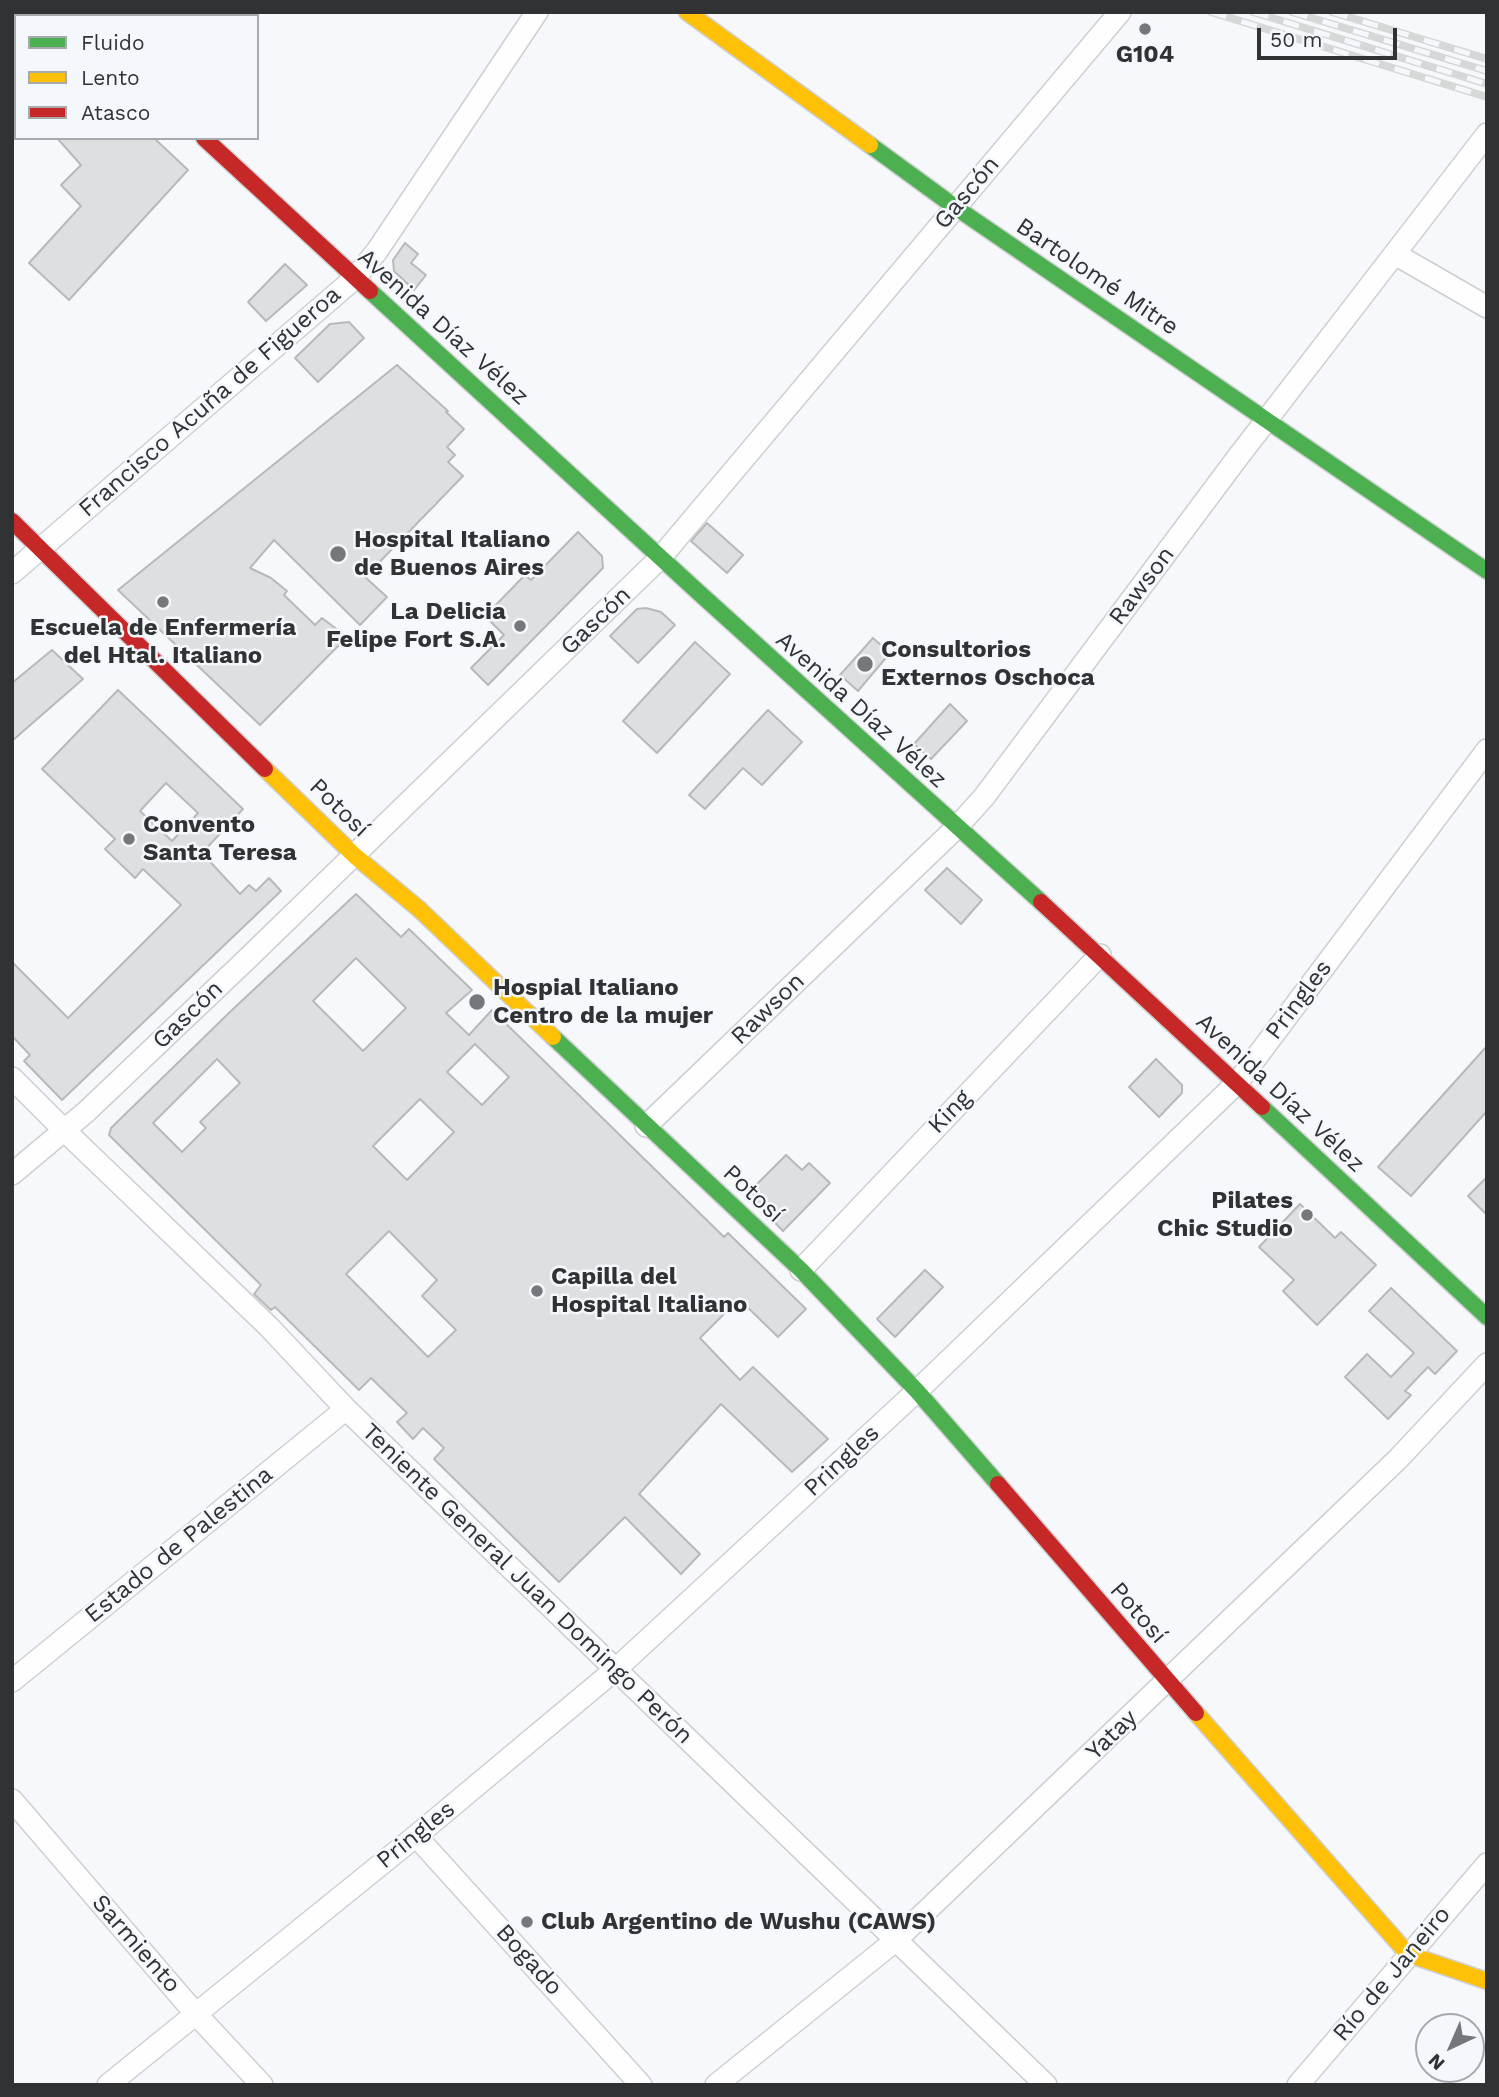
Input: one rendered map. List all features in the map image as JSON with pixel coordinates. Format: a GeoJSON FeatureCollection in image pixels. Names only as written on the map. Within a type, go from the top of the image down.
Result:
{"type":"FeatureCollection","features":[{"type":"Feature","properties":{"kind":"street","name":"Francisco Acuña de Figueroa"},"geometry":{"type":"LineString","coordinates":[[12,573],[355,278],[377,251],[537,12]]}},
{"type":"Feature","properties":{"kind":"street","name":"Bartolomé Mitre"},"geometry":{"type":"LineString","coordinates":[[687,12],[955,207],[1487,571]]}},
{"type":"Feature","properties":{"kind":"street","name":"Gascón"},"geometry":{"type":"LineString","coordinates":[[12,1174],[65,1131],[355,856],[661,557],[1120,12]]}},
{"type":"Feature","properties":{"kind":"street","name":"Rawson"},"geometry":{"type":"LineString","coordinates":[[646,1126],[957,827],[984,797],[1267,420],[1487,134]]}},
{"type":"Feature","properties":{"kind":"street","name":"Avenida Díaz Vélez"},"geometry":{"type":"LineString","coordinates":[[206,140],[1100,955],[1487,1317]]}},
{"type":"Feature","properties":{"kind":"street"},"geometry":{"type":"LineString","coordinates":[[1395,254],[1487,307]]}},
{"type":"Feature","properties":{"kind":"street","name":"Potosí"},"geometry":{"type":"LineString","coordinates":[[12,521],[355,856],[419,909],[801,1270],[917,1391],[1408,1954]]}},
{"type":"Feature","properties":{"kind":"street","name":"Pringles"},"geometry":{"type":"LineString","coordinates":[[108,2085],[416,1836],[616,1669],[917,1391],[1237,1083],[1487,750]]}},
{"type":"Feature","properties":{"kind":"street","name":"King"},"geometry":{"type":"LineString","coordinates":[[801,1270],[1100,955]]}},
{"type":"Feature","properties":{"kind":"street","name":"Teniente General Juan Domingo Perón"},"geometry":{"type":"LineString","coordinates":[[12,1078],[269,1327],[346,1409],[1046,2085]]}},
{"type":"Feature","properties":{"kind":"street","name":"Yatay"},"geometry":{"type":"LineString","coordinates":[[716,2085],[895,1941],[1398,1459],[1487,1364]]}},
{"type":"Feature","properties":{"kind":"street","name":"Estado de Palestina"},"geometry":{"type":"LineString","coordinates":[[12,1681],[346,1409]]}},
{"type":"Feature","properties":{"kind":"street","name":"Sarmiento"},"geometry":{"type":"LineString","coordinates":[[12,1800],[195,2013],[262,2085]]}},
{"type":"Feature","properties":{"kind":"street","name":"Bogado"},"geometry":{"type":"LineString","coordinates":[[416,1836],[641,2085]]}},
{"type":"Feature","properties":{"kind":"street","name":"Río de Janeiro"},"geometry":{"type":"LineString","coordinates":[[1298,2085],[1487,1864]]}},
{"type":"Feature","properties":{"kind":"street"},"geometry":{"type":"LineString","coordinates":[[1408,1954],[1487,1981]]}},
{"type":"Feature","properties":{"kind":"building"},"geometry":{"type":"Polygon","coordinates":[[[59,140],[156,140],[188,170],[69,300],[29,263],[81,206],[61,185],[81,165],[59,140]]]}},
{"type":"Feature","properties":{"kind":"building"},"geometry":{"type":"Polygon","coordinates":[[[405,243],[418,254],[411,263],[426,275],[414,290],[394,271],[393,260],[405,243]]]}},
{"type":"Feature","properties":{"kind":"building"},"geometry":{"type":"Polygon","coordinates":[[[285,264],[307,285],[266,321],[248,302],[285,264]]]}},
{"type":"Feature","properties":{"kind":"building"},"geometry":{"type":"Polygon","coordinates":[[[349,322],[364,338],[318,382],[295,358],[330,324],[349,322]]]}},
{"type":"Feature","properties":{"kind":"building","name":"Hospital Italiano de Buenos Aires"},"geometry":{"type":"Polygon","coordinates":[[[397,365],[464,429],[447,447],[455,455],[448,462],[463,476],[365,577],[387,597],[360,625],[274,540],[250,568],[271,578],[287,591],[284,595],[315,625],[322,618],[347,637],[260,725],[118,590],[397,365]]]}},
{"type":"Feature","properties":{"kind":"building"},"geometry":{"type":"Polygon","coordinates":[[[707,523],[743,555],[727,573],[691,541],[707,523]]]}},
{"type":"Feature","properties":{"kind":"building"},"geometry":{"type":"Polygon","coordinates":[[[578,532],[602,556],[603,568],[488,685],[471,668],[504,635],[485,616],[525,575],[531,580],[578,532]]]}},
{"type":"Feature","properties":{"kind":"building"},"geometry":{"type":"Polygon","coordinates":[[[646,608],[661,612],[675,625],[638,663],[610,636],[637,609],[646,608]]]}},
{"type":"Feature","properties":{"kind":"building","name":"Consultorios Externos Oschoca"},"geometry":{"type":"Polygon","coordinates":[[[873,638],[890,653],[858,691],[840,675],[873,638]]]}},
{"type":"Feature","properties":{"kind":"building"},"geometry":{"type":"Polygon","coordinates":[[[695,642],[730,674],[657,753],[623,721],[695,642]]]}},
{"type":"Feature","properties":{"kind":"building"},"geometry":{"type":"Polygon","coordinates":[[[52,650],[83,679],[12,741],[12,683],[52,650]]]}},
{"type":"Feature","properties":{"kind":"building"},"geometry":{"type":"Polygon","coordinates":[[[118,690],[243,809],[202,853],[240,894],[249,885],[256,891],[269,878],[281,891],[62,1100],[24,1061],[30,1055],[12,1036],[12,962],[68,1018],[181,905],[143,869],[135,878],[105,849],[115,839],[42,769],[118,690]],[[166,783],[140,811],[172,841],[198,813],[166,783]]]}},
{"type":"Feature","properties":{"kind":"building"},"geometry":{"type":"Polygon","coordinates":[[[950,704],[967,721],[931,759],[914,744],[950,704]]]}},
{"type":"Feature","properties":{"kind":"building"},"geometry":{"type":"Polygon","coordinates":[[[768,710],[802,742],[762,785],[743,768],[705,809],[689,795],[768,710]]]}},
{"type":"Feature","properties":{"kind":"building"},"geometry":{"type":"Polygon","coordinates":[[[947,868],[982,900],[961,924],[925,890],[947,868]]]}},
{"type":"Feature","properties":{"kind":"building"},"geometry":{"type":"Polygon","coordinates":[[[356,894],[401,937],[409,929],[472,990],[446,1013],[469,1035],[492,1010],[724,1237],[728,1233],[806,1309],[778,1337],[739,1299],[700,1338],[740,1380],[753,1367],[828,1439],[792,1472],[721,1404],[639,1494],[700,1554],[681,1574],[625,1517],[559,1582],[434,1459],[444,1448],[423,1428],[413,1439],[397,1422],[407,1413],[371,1378],[359,1390],[275,1307],[271,1310],[254,1294],[261,1285],[109,1135],[111,1128],[356,894]],[[356,958],[313,1001],[363,1051],[406,1008],[356,958]],[[475,1044],[447,1072],[482,1105],[509,1077],[475,1044]],[[217,1059],[153,1123],[182,1152],[206,1128],[200,1122],[240,1083],[217,1059]],[[420,1099],[373,1146],[407,1180],[454,1132],[420,1099]],[[389,1231],[346,1274],[428,1357],[456,1330],[422,1296],[437,1280],[389,1231]]]}},
{"type":"Feature","properties":{"kind":"building"},"geometry":{"type":"Polygon","coordinates":[[[1487,1046],[1487,1111],[1411,1196],[1378,1167],[1487,1046]]]}},
{"type":"Feature","properties":{"kind":"building"},"geometry":{"type":"Polygon","coordinates":[[[1156,1059],[1182,1085],[1182,1093],[1159,1117],[1129,1087],[1156,1059]]]}},
{"type":"Feature","properties":{"kind":"building"},"geometry":{"type":"Polygon","coordinates":[[[786,1155],[802,1170],[809,1163],[830,1183],[783,1231],[747,1194],[786,1155]]]}},
{"type":"Feature","properties":{"kind":"building"},"geometry":{"type":"Polygon","coordinates":[[[1487,1177],[1487,1215],[1468,1196],[1487,1177]]]}},
{"type":"Feature","properties":{"kind":"building"},"geometry":{"type":"Polygon","coordinates":[[[1300,1204],[1335,1238],[1341,1232],[1376,1265],[1317,1325],[1283,1291],[1294,1280],[1259,1247],[1300,1204]]]}},
{"type":"Feature","properties":{"kind":"building"},"geometry":{"type":"Polygon","coordinates":[[[925,1270],[943,1287],[895,1337],[877,1319],[925,1270]]]}},
{"type":"Feature","properties":{"kind":"building"},"geometry":{"type":"Polygon","coordinates":[[[1391,1288],[1457,1351],[1435,1374],[1428,1367],[1405,1391],[1411,1395],[1388,1419],[1345,1377],[1367,1354],[1391,1377],[1414,1353],[1369,1311],[1391,1288]]]}},
{"type":"Feature","properties":{"kind":"railway"},"geometry":{"type":"LineString","coordinates":[[1211,12],[1487,97]]}},
{"type":"Feature","properties":{"kind":"railway"},"geometry":{"type":"LineString","coordinates":[[1253,12],[1487,84]]}},
{"type":"Feature","properties":{"kind":"railway"},"geometry":{"type":"LineString","coordinates":[[1292,12],[1487,71]]}},
{"type":"Feature","properties":{"kind":"railway"},"geometry":{"type":"LineString","coordinates":[[1332,12],[1487,59]]}},
{"type":"Feature","properties":{"kind":"traffic: fast"},"geometry":{"type":"LineString","coordinates":[[870,145],[955,207],[1487,571]]}},
{"type":"Feature","properties":{"kind":"traffic: fast"},"geometry":{"type":"LineString","coordinates":[[370,291],[1041,902]]}},
{"type":"Feature","properties":{"kind":"traffic: fast"},"geometry":{"type":"LineString","coordinates":[[553,1037],[801,1270],[917,1391],[998,1484]]}},
{"type":"Feature","properties":{"kind":"traffic: fast"},"geometry":{"type":"LineString","coordinates":[[1262,1107],[1487,1317]]}},
{"type":"Feature","properties":{"kind":"traffic: slow"},"geometry":{"type":"LineString","coordinates":[[687,12],[870,145]]}},
{"type":"Feature","properties":{"kind":"traffic: slow"},"geometry":{"type":"LineString","coordinates":[[265,769],[355,856],[419,909],[553,1037]]}},
{"type":"Feature","properties":{"kind":"traffic: slow"},"geometry":{"type":"LineString","coordinates":[[1196,1713],[1408,1954],[1487,1981]]}},
{"type":"Feature","properties":{"kind":"traffic: jam"},"geometry":{"type":"LineString","coordinates":[[206,140],[370,291]]}},
{"type":"Feature","properties":{"kind":"traffic: jam"},"geometry":{"type":"LineString","coordinates":[[12,521],[265,769]]}},
{"type":"Feature","properties":{"kind":"traffic: jam"},"geometry":{"type":"LineString","coordinates":[[1041,902],[1262,1107]]}},
{"type":"Feature","properties":{"kind":"traffic: jam"},"geometry":{"type":"LineString","coordinates":[[998,1484],[1196,1713]]}},
{"type":"Feature","properties":{"kind":"place","name":"G104"},"geometry":{"type":"Point","coordinates":[1145,29]}},
{"type":"Feature","properties":{"kind":"place","name":"Hospital Italiano de Buenos Aires"},"geometry":{"type":"Point","coordinates":[338,554]}},
{"type":"Feature","properties":{"kind":"place","name":"Escuela de Enfermería del Htal. Italiano"},"geometry":{"type":"Point","coordinates":[163,602]}},
{"type":"Feature","properties":{"kind":"place","name":"La Delicia Felipe Fort S.A."},"geometry":{"type":"Point","coordinates":[520,626]}},
{"type":"Feature","properties":{"kind":"place","name":"Consultorios Externos Oschoca"},"geometry":{"type":"Point","coordinates":[865,664]}},
{"type":"Feature","properties":{"kind":"place","name":"Convento Santa Teresa"},"geometry":{"type":"Point","coordinates":[129,839]}},
{"type":"Feature","properties":{"kind":"place","name":"Hospial Italiano Centro de la mujer"},"geometry":{"type":"Point","coordinates":[477,1002]}},
{"type":"Feature","properties":{"kind":"place","name":"Pilates Chic Studio"},"geometry":{"type":"Point","coordinates":[1307,1215]}},
{"type":"Feature","properties":{"kind":"place","name":"Capilla del Hospital Italiano"},"geometry":{"type":"Point","coordinates":[537,1291]}},
{"type":"Feature","properties":{"kind":"place","name":"Club Argentino de Wushu (CAWS)"},"geometry":{"type":"Point","coordinates":[527,1922]}}]}
